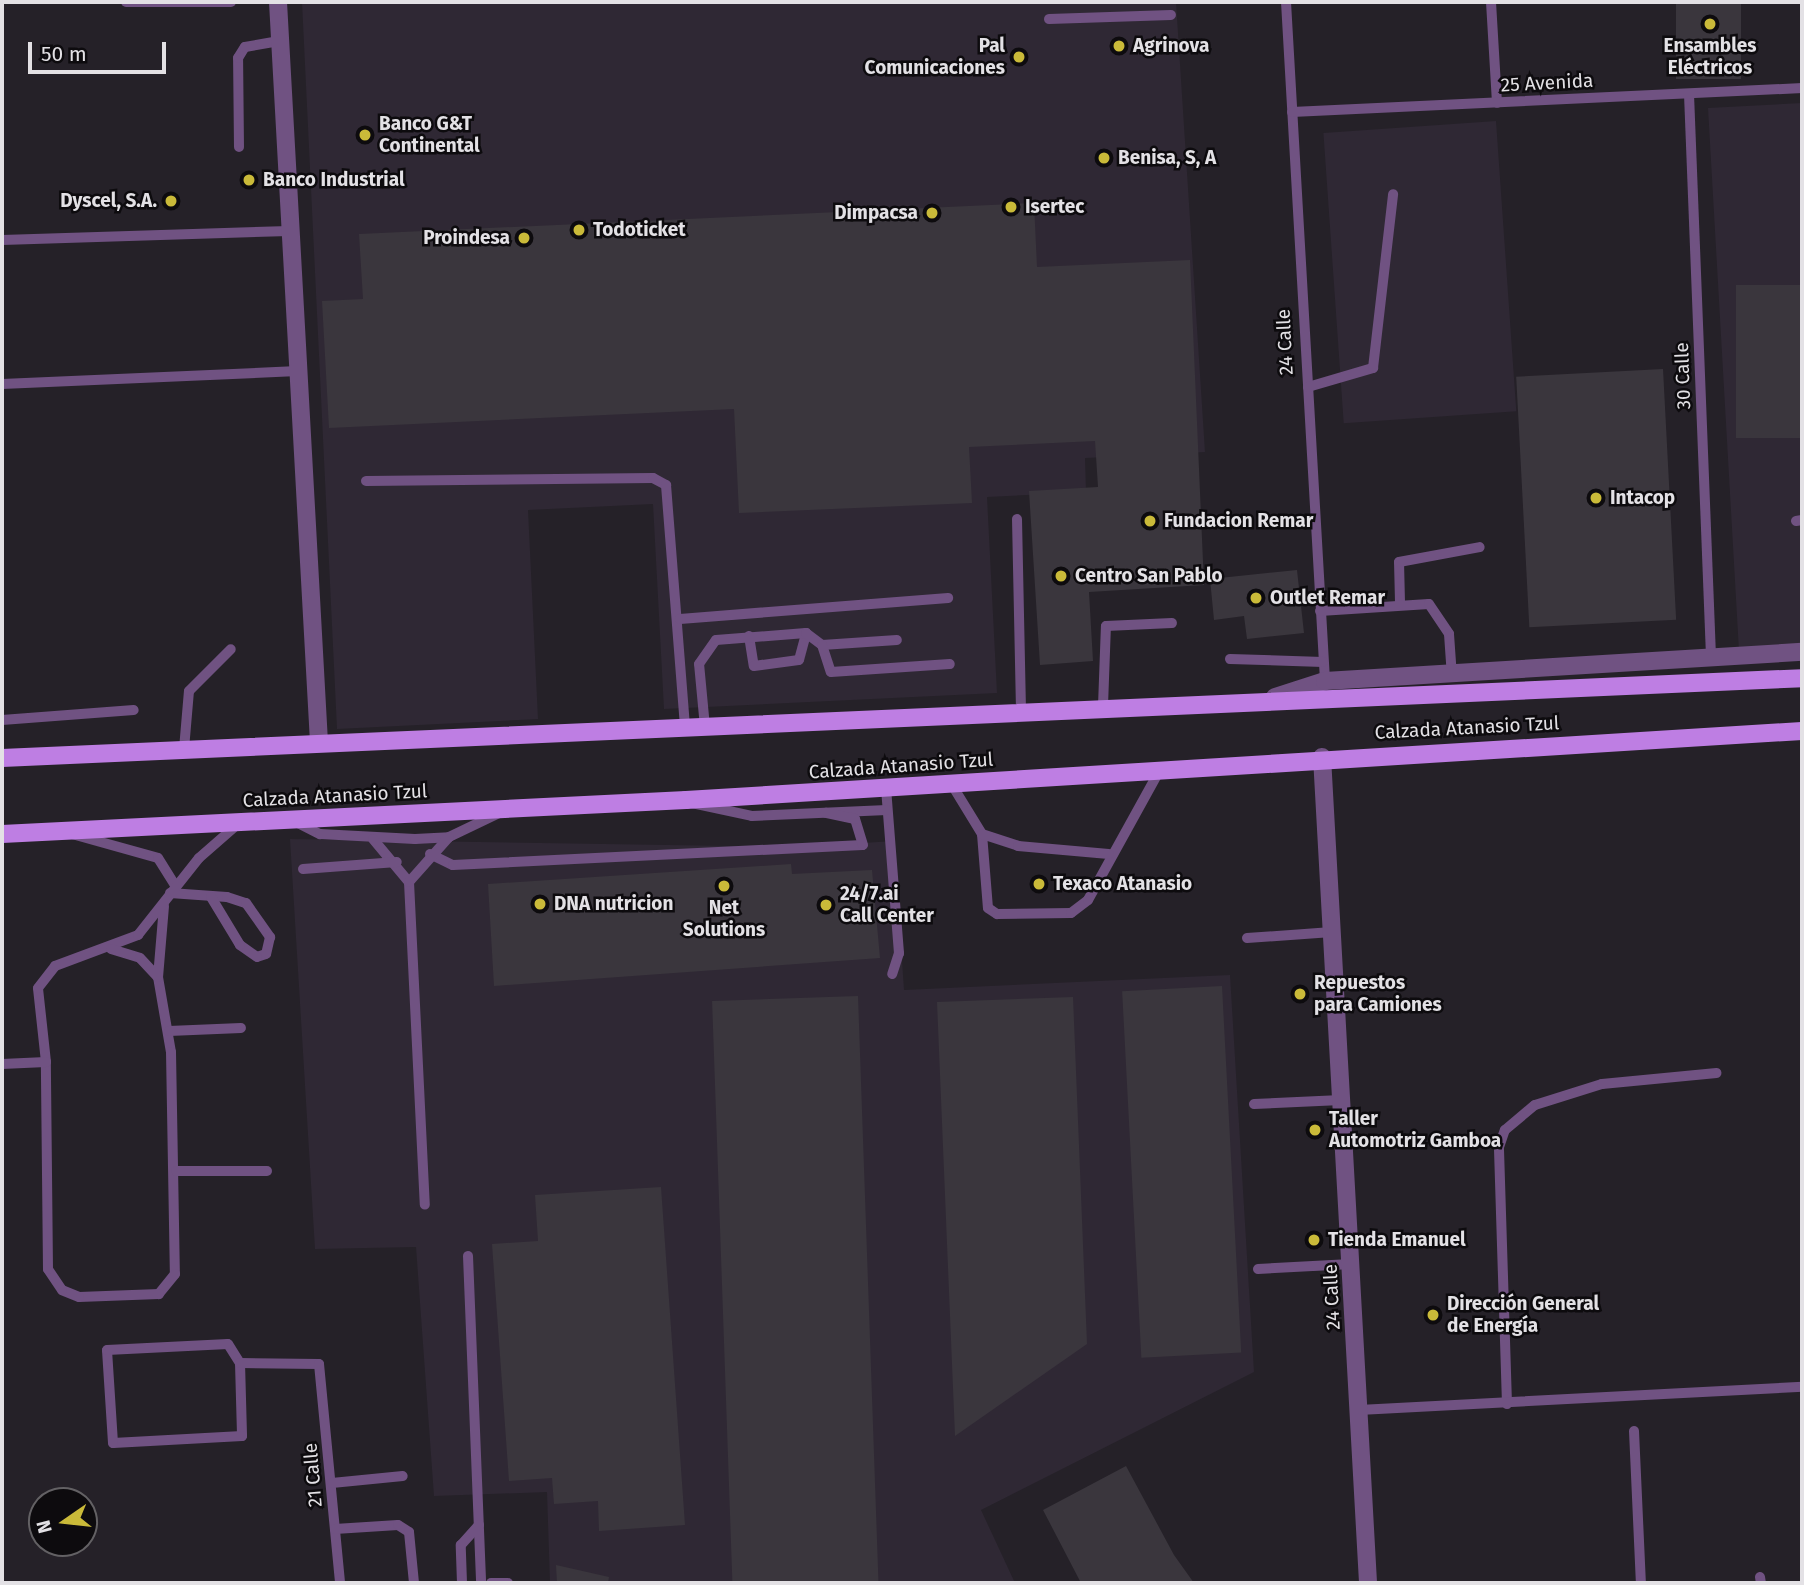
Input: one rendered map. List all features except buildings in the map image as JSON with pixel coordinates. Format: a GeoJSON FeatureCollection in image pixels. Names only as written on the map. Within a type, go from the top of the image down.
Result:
{"type":"FeatureCollection","features":[{"type":"Feature","properties":{"kind":"main road","name":"Calzada Atanasio Tzul"},"geometry":{"type":"LineString","coordinates":[[2,758],[705,727],[1275,697],[1802,678]]}},
{"type":"Feature","properties":{"kind":"main road","name":"Calzada Atanasio Tzul"},"geometry":{"type":"LineString","coordinates":[[2,834],[952,785],[1162,766],[1802,731]]}},
{"type":"Feature","properties":{"kind":"street"},"geometry":{"type":"LineString","coordinates":[[278,2],[319,743]]}},
{"type":"Feature","properties":{"kind":"street","name":"Calzada Atanasio Tzul"},"geometry":{"type":"LineString","coordinates":[[1275,697],[1325,681],[1802,652]]}},
{"type":"Feature","properties":{"kind":"street","name":"24 Calle"},"geometry":{"type":"LineString","coordinates":[[1322,757],[1368,1583]]}},
{"type":"Feature","properties":{"kind":"lane"},"geometry":{"type":"LineString","coordinates":[[126,2],[231,2]]}},
{"type":"Feature","properties":{"kind":"lane","name":"24 Calle"},"geometry":{"type":"LineString","coordinates":[[1286,2],[1325,681]]}},
{"type":"Feature","properties":{"kind":"lane"},"geometry":{"type":"LineString","coordinates":[[1491,2],[1497,103]]}},
{"type":"Feature","properties":{"kind":"lane"},"geometry":{"type":"LineString","coordinates":[[1049,19],[1171,15]]}},
{"type":"Feature","properties":{"kind":"lane"},"geometry":{"type":"LineString","coordinates":[[239,147],[238,58],[245,47],[280,41]]}},
{"type":"Feature","properties":{"kind":"lane","name":"25 Avenida"},"geometry":{"type":"LineString","coordinates":[[1292,112],[1802,88]]}},
{"type":"Feature","properties":{"kind":"lane","name":"30 Calle"},"geometry":{"type":"LineString","coordinates":[[1689,94],[1711,656]]}},
{"type":"Feature","properties":{"kind":"lane"},"geometry":{"type":"LineString","coordinates":[[1308,387],[1373,368],[1393,194]]}},
{"type":"Feature","properties":{"kind":"lane"},"geometry":{"type":"LineString","coordinates":[[2,240],[289,231]]}},
{"type":"Feature","properties":{"kind":"lane"},"geometry":{"type":"LineString","coordinates":[[2,384],[298,371]]}},
{"type":"Feature","properties":{"kind":"lane"},"geometry":{"type":"LineString","coordinates":[[366,481],[653,478],[666,485],[672,500],[685,727]]}},
{"type":"Feature","properties":{"kind":"lane"},"geometry":{"type":"LineString","coordinates":[[1017,519],[1021,709]]}},
{"type":"Feature","properties":{"kind":"lane"},"geometry":{"type":"LineString","coordinates":[[1400,602],[1399,562],[1480,547]]}},
{"type":"Feature","properties":{"kind":"lane"},"geometry":{"type":"LineString","coordinates":[[680,619],[948,598]]}},
{"type":"Feature","properties":{"kind":"lane"},"geometry":{"type":"LineString","coordinates":[[1320,611],[1400,602],[1429,604],[1444,618],[1452,673]]}},
{"type":"Feature","properties":{"kind":"lane"},"geometry":{"type":"LineString","coordinates":[[1103,706],[1106,626],[1172,623]]}},
{"type":"Feature","properties":{"kind":"lane"},"geometry":{"type":"LineString","coordinates":[[749,636],[754,666],[799,660],[806,633]]}},
{"type":"Feature","properties":{"kind":"lane"},"geometry":{"type":"LineString","coordinates":[[705,727],[699,664],[706,649],[716,640],[806,633],[822,646],[831,672],[950,664]]}},
{"type":"Feature","properties":{"kind":"lane"},"geometry":{"type":"LineString","coordinates":[[822,646],[897,640]]}},
{"type":"Feature","properties":{"kind":"lane"},"geometry":{"type":"LineString","coordinates":[[184,749],[189,691],[231,649]]}},
{"type":"Feature","properties":{"kind":"lane"},"geometry":{"type":"LineString","coordinates":[[1230,659],[1323,662]]}},
{"type":"Feature","properties":{"kind":"lane"},"geometry":{"type":"LineString","coordinates":[[2,720],[134,710]]}},
{"type":"Feature","properties":{"kind":"lane"},"geometry":{"type":"LineString","coordinates":[[952,785],[982,834],[988,908],[997,914],[1070,913],[1088,900],[1109,854],[1162,766]]}},
{"type":"Feature","properties":{"kind":"lane"},"geometry":{"type":"LineString","coordinates":[[886,788],[899,953],[892,974]]}},
{"type":"Feature","properties":{"kind":"lane"},"geometry":{"type":"LineString","coordinates":[[686,800],[714,813],[751,816],[887,810]]}},
{"type":"Feature","properties":{"kind":"lane"},"geometry":{"type":"LineString","coordinates":[[409,882],[430,854],[449,837],[508,808]]}},
{"type":"Feature","properties":{"kind":"lane"},"geometry":{"type":"LineString","coordinates":[[430,854],[453,865],[863,845],[855,819],[826,813]]}},
{"type":"Feature","properties":{"kind":"lane"},"geometry":{"type":"LineString","coordinates":[[291,820],[320,834],[373,839],[449,837]]}},
{"type":"Feature","properties":{"kind":"lane"},"geometry":{"type":"LineString","coordinates":[[164,906],[158,977],[169,1031],[176,1171],[170,1286],[152,1295],[79,1297],[61,1290],[47,1260],[46,1062],[37,996],[41,981],[61,963],[110,948],[138,935],[164,906],[173,889],[240,823]]}},
{"type":"Feature","properties":{"kind":"lane"},"geometry":{"type":"LineString","coordinates":[[62,831],[104,848],[158,858],[173,889]]}},
{"type":"Feature","properties":{"kind":"lane"},"geometry":{"type":"LineString","coordinates":[[982,834],[1018,846],[1109,854]]}},
{"type":"Feature","properties":{"kind":"lane"},"geometry":{"type":"LineString","coordinates":[[373,839],[397,862],[409,882],[425,1205]]}},
{"type":"Feature","properties":{"kind":"lane"},"geometry":{"type":"LineString","coordinates":[[303,869],[397,862]]}},
{"type":"Feature","properties":{"kind":"lane"},"geometry":{"type":"LineString","coordinates":[[173,889],[246,903],[270,937],[266,954],[257,957],[240,946],[211,897]]}},
{"type":"Feature","properties":{"kind":"lane"},"geometry":{"type":"LineString","coordinates":[[1247,938],[1332,932]]}},
{"type":"Feature","properties":{"kind":"lane"},"geometry":{"type":"LineString","coordinates":[[110,948],[128,951],[158,977]]}},
{"type":"Feature","properties":{"kind":"lane"},"geometry":{"type":"LineString","coordinates":[[169,1031],[241,1028]]}},
{"type":"Feature","properties":{"kind":"lane"},"geometry":{"type":"LineString","coordinates":[[2,1064],[46,1062]]}},
{"type":"Feature","properties":{"kind":"lane"},"geometry":{"type":"LineString","coordinates":[[1507,1404],[1499,1147],[1505,1130],[1535,1104],[1602,1084],[1716,1073]]}},
{"type":"Feature","properties":{"kind":"lane"},"geometry":{"type":"LineString","coordinates":[[1254,1104],[1341,1100]]}},
{"type":"Feature","properties":{"kind":"lane"},"geometry":{"type":"LineString","coordinates":[[176,1171],[267,1171]]}},
{"type":"Feature","properties":{"kind":"lane"},"geometry":{"type":"LineString","coordinates":[[468,1256],[481,1583]]}},
{"type":"Feature","properties":{"kind":"lane"},"geometry":{"type":"LineString","coordinates":[[1258,1269],[1351,1264]]}},
{"type":"Feature","properties":{"kind":"lane"},"geometry":{"type":"LineString","coordinates":[[228,1344],[240,1363],[242,1436],[113,1443],[107,1350],[228,1344]]}},
{"type":"Feature","properties":{"kind":"lane","name":"21 Calle"},"geometry":{"type":"LineString","coordinates":[[240,1363],[318,1364],[340,1583]]}},
{"type":"Feature","properties":{"kind":"lane"},"geometry":{"type":"LineString","coordinates":[[1359,1410],[1802,1387]]}},
{"type":"Feature","properties":{"kind":"lane"},"geometry":{"type":"LineString","coordinates":[[1634,1431],[1641,1583]]}},
{"type":"Feature","properties":{"kind":"lane"},"geometry":{"type":"LineString","coordinates":[[332,1483],[403,1476]]}},
{"type":"Feature","properties":{"kind":"lane"},"geometry":{"type":"LineString","coordinates":[[335,1529],[398,1525],[409,1532],[414,1583]]}},
{"type":"Feature","properties":{"kind":"lane"},"geometry":{"type":"LineString","coordinates":[[462,1583],[461,1545],[479,1525]]}},
{"type":"Feature","properties":{"kind":"lane"},"geometry":{"type":"LineString","coordinates":[[491,1583],[508,1583]]}},
{"type":"Feature","properties":{"kind":"shaded area"},"geometry":{"type":"Polygon","coordinates":[[[302,2],[1176,2],[1205,452],[1085,458],[1086,492],[987,497],[997,693],[664,709],[653,504],[528,510],[538,719],[337,729],[302,2]]]}},
{"type":"Feature","properties":{"kind":"shaded area"},"geometry":{"type":"Polygon","coordinates":[[[1802,103],[1802,647],[1739,651],[1708,108],[1802,103]]]}},
{"type":"Feature","properties":{"kind":"shaded area"},"geometry":{"type":"Polygon","coordinates":[[[1496,121],[1516,411],[1344,423],[1323,133],[1496,121]]]}},
{"type":"Feature","properties":{"kind":"shaded area"},"geometry":{"type":"Polygon","coordinates":[[[290,839],[798,847],[894,841],[904,990],[1230,975],[1254,1372],[981,1510],[1015,1583],[550,1583],[547,1492],[434,1496],[416,1247],[315,1249],[290,839]]]}},
{"type":"Feature","properties":{"kind":"place","name":"Ensambles Eléctricos"},"geometry":{"type":"Point","coordinates":[1710,24]}},
{"type":"Feature","properties":{"kind":"place","name":"Agrinova"},"geometry":{"type":"Point","coordinates":[1119,46]}},
{"type":"Feature","properties":{"kind":"place","name":"Pal Comunicaciones"},"geometry":{"type":"Point","coordinates":[1019,57]}},
{"type":"Feature","properties":{"kind":"place","name":"Banco G&T Continental"},"geometry":{"type":"Point","coordinates":[365,135]}},
{"type":"Feature","properties":{"kind":"place","name":"Benisa, S, A"},"geometry":{"type":"Point","coordinates":[1104,158]}},
{"type":"Feature","properties":{"kind":"place","name":"Banco Industrial"},"geometry":{"type":"Point","coordinates":[249,180]}},
{"type":"Feature","properties":{"kind":"place","name":"Dyscel, S.A."},"geometry":{"type":"Point","coordinates":[171,201]}},
{"type":"Feature","properties":{"kind":"place","name":"Isertec"},"geometry":{"type":"Point","coordinates":[1011,207]}},
{"type":"Feature","properties":{"kind":"place","name":"Dimpacsa"},"geometry":{"type":"Point","coordinates":[932,213]}},
{"type":"Feature","properties":{"kind":"place","name":"Todoticket"},"geometry":{"type":"Point","coordinates":[579,230]}},
{"type":"Feature","properties":{"kind":"place","name":"Proindesa"},"geometry":{"type":"Point","coordinates":[524,238]}},
{"type":"Feature","properties":{"kind":"place","name":"Intacop"},"geometry":{"type":"Point","coordinates":[1596,498]}},
{"type":"Feature","properties":{"kind":"place","name":"Fundacion Remar"},"geometry":{"type":"Point","coordinates":[1150,521]}},
{"type":"Feature","properties":{"kind":"place","name":"Centro San Pablo"},"geometry":{"type":"Point","coordinates":[1061,576]}},
{"type":"Feature","properties":{"kind":"place","name":"Outlet Remar"},"geometry":{"type":"Point","coordinates":[1256,598]}},
{"type":"Feature","properties":{"kind":"place","name":"Texaco Atanasio"},"geometry":{"type":"Point","coordinates":[1039,884]}},
{"type":"Feature","properties":{"kind":"place","name":"Net Solutions"},"geometry":{"type":"Point","coordinates":[724,886]}},
{"type":"Feature","properties":{"kind":"place","name":"DNA nutricion"},"geometry":{"type":"Point","coordinates":[540,904]}},
{"type":"Feature","properties":{"kind":"place","name":"24/7.ai Call Center"},"geometry":{"type":"Point","coordinates":[826,905]}},
{"type":"Feature","properties":{"kind":"place","name":"Repuestos para Camiones"},"geometry":{"type":"Point","coordinates":[1300,994]}},
{"type":"Feature","properties":{"kind":"place","name":"Taller Automotriz Gamboa"},"geometry":{"type":"Point","coordinates":[1315,1130]}},
{"type":"Feature","properties":{"kind":"place","name":"Tienda Emanuel"},"geometry":{"type":"Point","coordinates":[1314,1240]}},
{"type":"Feature","properties":{"kind":"place","name":"Dirección General de Energía"},"geometry":{"type":"Point","coordinates":[1433,1315]}}]}
